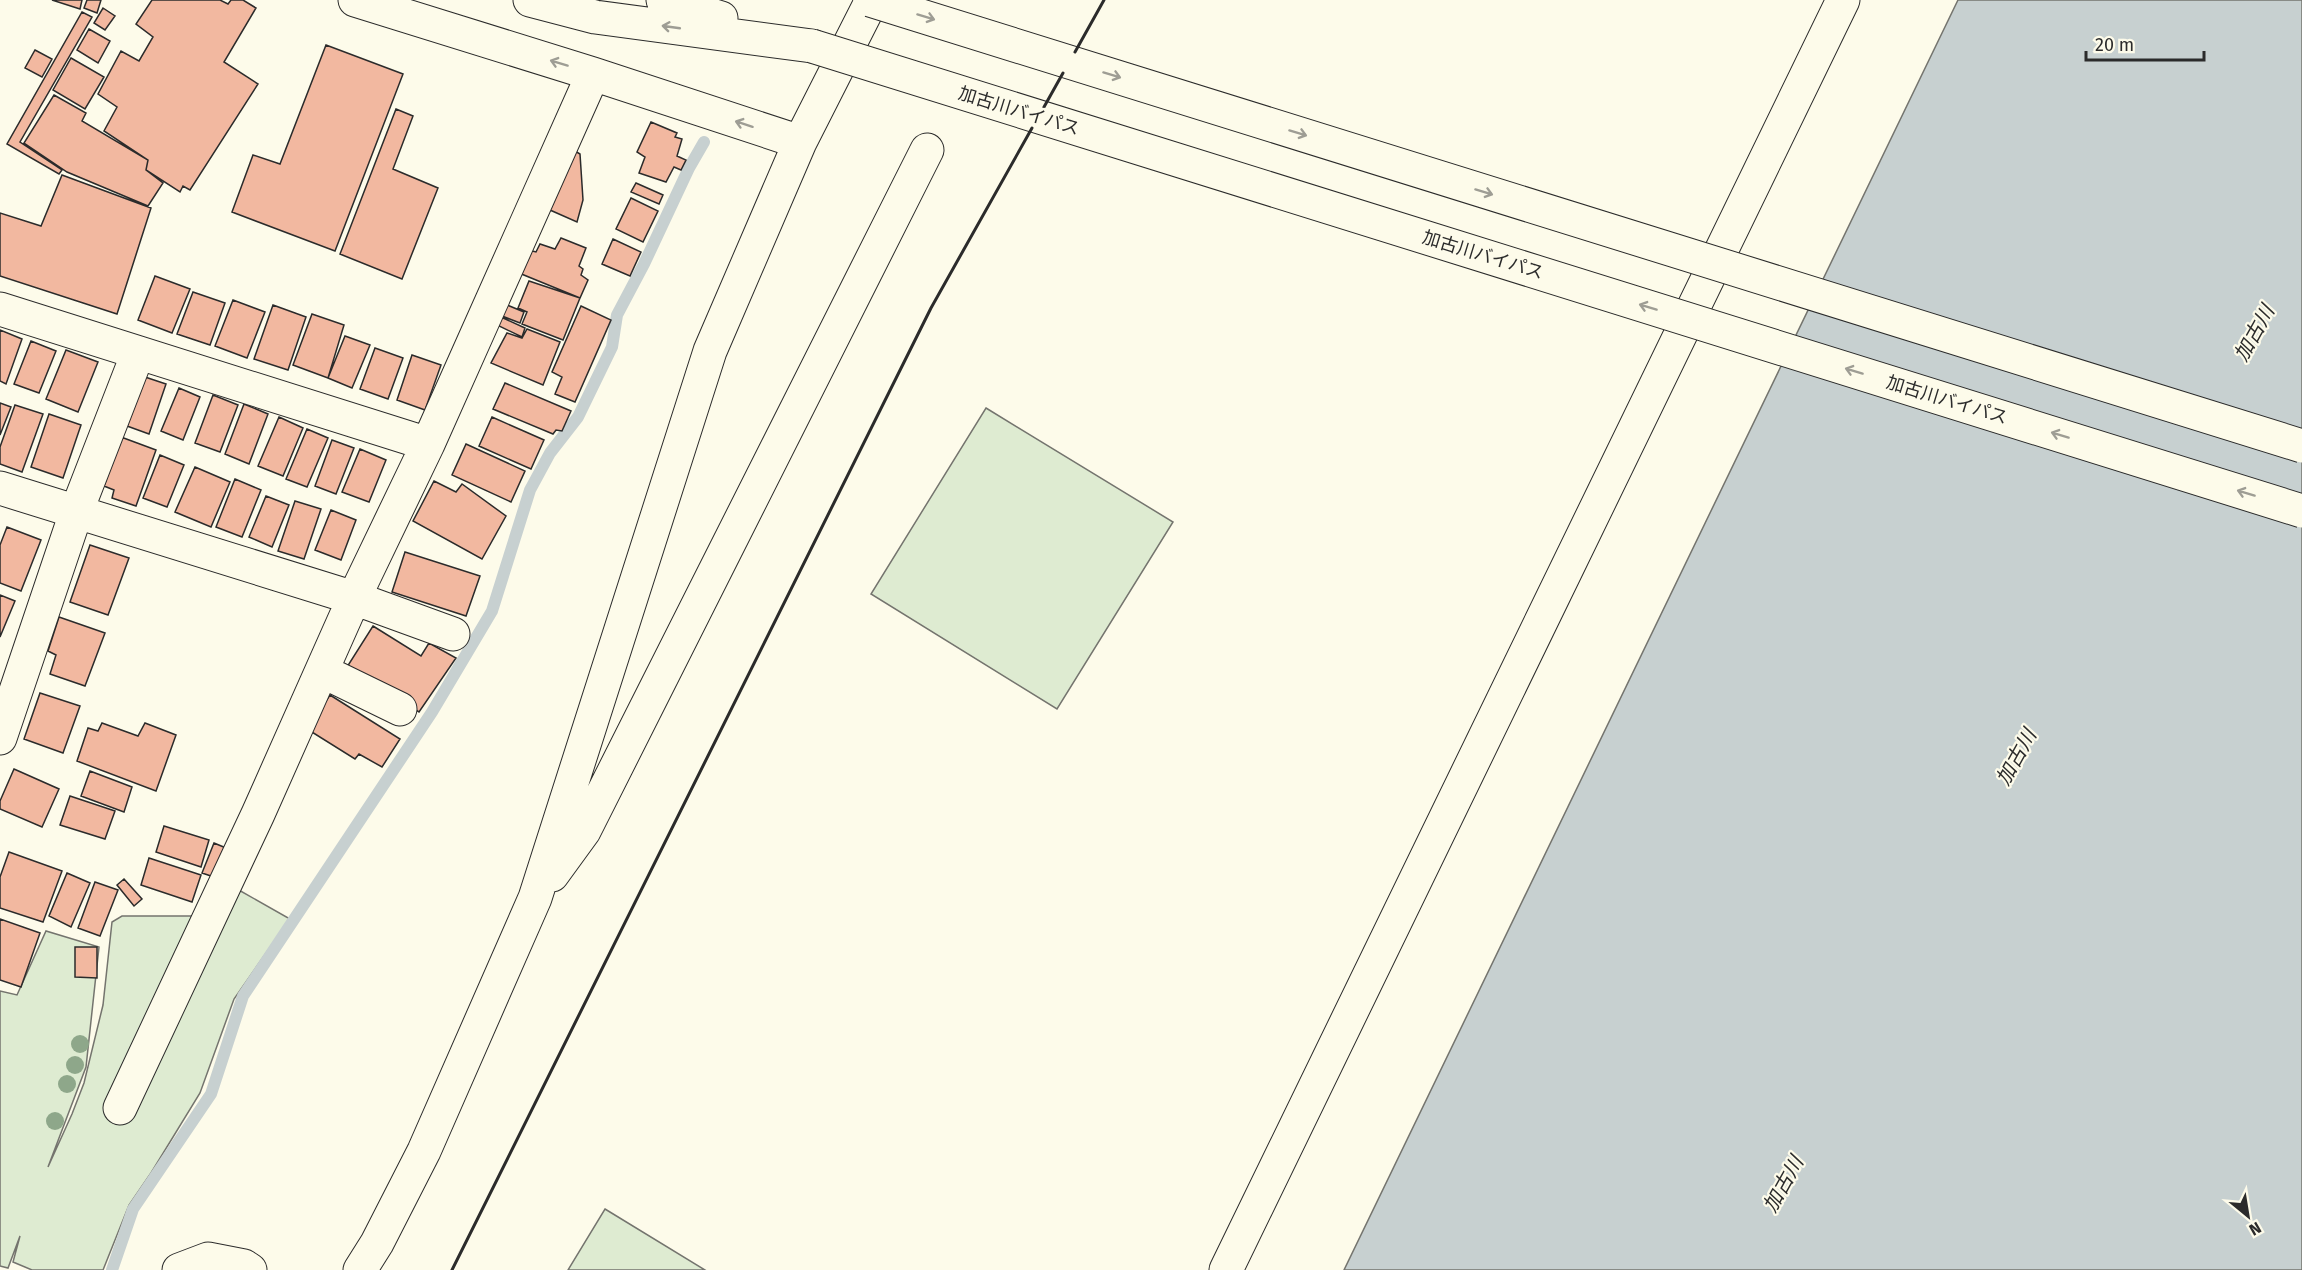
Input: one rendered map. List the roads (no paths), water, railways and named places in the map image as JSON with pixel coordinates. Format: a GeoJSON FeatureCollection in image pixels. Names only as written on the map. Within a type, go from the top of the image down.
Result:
{"type":"FeatureCollection","features":[{"type":"Feature","properties":{"kind":"main road"},"geometry":{"type":"LineString","coordinates":[[354,0],[593,74],[800,142]]}},
{"type":"Feature","properties":{"kind":"main road"},"geometry":{"type":"LineString","coordinates":[[530,0],[595,17],[812,46]]}},
{"type":"Feature","properties":{"kind":"main road","name":"加古川バイパス"},"geometry":{"type":"LineString","coordinates":[[663,0],[2302,511]]}},
{"type":"Feature","properties":{"kind":"main road"},"geometry":{"type":"LineString","coordinates":[[360,1270],[377,1243],[424,1151],[535,898],[710,351],[800,142],[871,0],[2302,446]]}},
{"type":"Feature","properties":{"kind":"main road"},"geometry":{"type":"LineString","coordinates":[[1226,1270],[1843,0]]}},
{"type":"Feature","properties":{"kind":"main road"},"geometry":{"type":"LineString","coordinates":[[120,1108],[258,814],[354,598],[428,444],[593,74]]}},
{"type":"Feature","properties":{"kind":"main road"},"geometry":{"type":"LineString","coordinates":[[535,898],[584,831],[927,150]]}},
{"type":"Feature","properties":{"kind":"main road"},"geometry":{"type":"LineString","coordinates":[[0,309],[428,444]]}},
{"type":"Feature","properties":{"kind":"main road"},"geometry":{"type":"LineString","coordinates":[[0,738],[7,696],[76,510],[138,353]]}},
{"type":"Feature","properties":{"kind":"main road"},"geometry":{"type":"LineString","coordinates":[[0,488],[354,598],[453,634]]}},
{"type":"Feature","properties":{"kind":"main road"},"geometry":{"type":"LineString","coordinates":[[322,671],[400,709]]}},
{"type":"Feature","properties":{"kind":"main road"},"geometry":{"type":"LineString","coordinates":[[179,1270],[208,1259],[244,1266],[250,1270]]}},
{"type":"Feature","properties":{"kind":"water","name":"加古川"},"geometry":{"type":"Polygon","coordinates":[[[1958,0],[2302,0],[2302,1270],[1344,1270],[1958,0]]]}},
{"type":"Feature","properties":{"kind":"waterway"},"geometry":{"type":"LineString","coordinates":[[112,1270],[133,1209],[211,1094],[243,996],[432,712],[492,611],[530,490],[550,453],[578,417],[612,347],[617,315],[704,142]]}}]}
